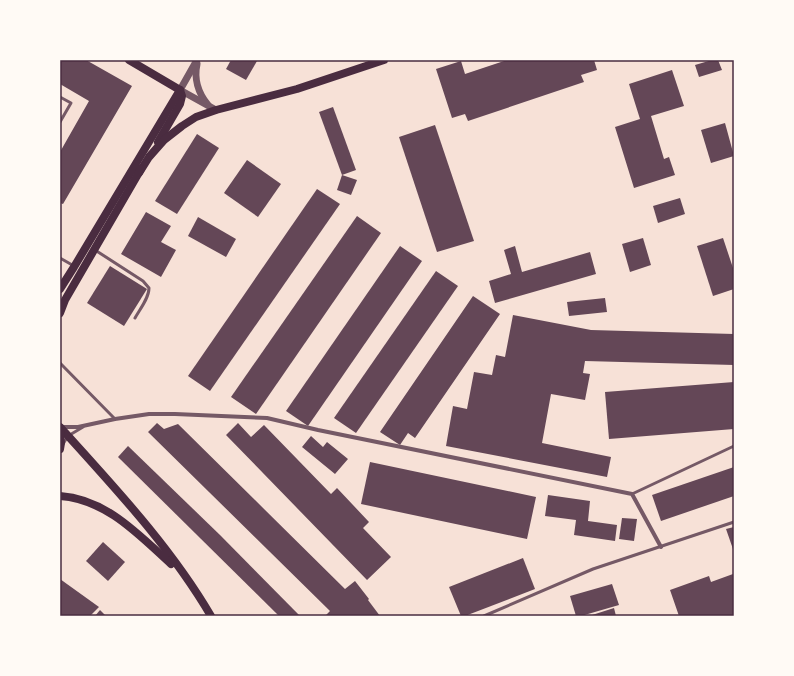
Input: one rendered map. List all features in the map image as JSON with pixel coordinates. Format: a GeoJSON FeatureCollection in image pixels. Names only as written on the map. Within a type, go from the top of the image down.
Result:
{"type":"FeatureCollection","features":[{"type":"Feature","properties":{"kind":"main road"},"geometry":{"type":"LineString","coordinates":[[60,313],[65,300],[180,104],[182,96],[180,90],[129,60]]}},
{"type":"Feature","properties":{"kind":"main road"},"geometry":{"type":"LineString","coordinates":[[139,173],[152,154],[168,136],[189,121],[214,109],[297,89],[384,60]]}},
{"type":"Feature","properties":{"kind":"main road"},"geometry":{"type":"LineString","coordinates":[[60,289],[180,90]]}},
{"type":"Feature","properties":{"kind":"main road"},"geometry":{"type":"LineString","coordinates":[[60,427],[122,495],[187,577],[211,616]]}},
{"type":"Feature","properties":{"kind":"main road"},"geometry":{"type":"LineString","coordinates":[[60,431],[60,449]]}},
{"type":"Feature","properties":{"kind":"main road"},"geometry":{"type":"LineString","coordinates":[[60,496],[93,504],[121,520],[187,577]]}},
{"type":"Feature","properties":{"kind":"street"},"geometry":{"type":"LineString","coordinates":[[198,60],[180,90],[214,109]]}},
{"type":"Feature","properties":{"kind":"street"},"geometry":{"type":"LineString","coordinates":[[198,60],[196,73],[197,84],[203,98],[214,109]]}},
{"type":"Feature","properties":{"kind":"street"},"geometry":{"type":"LineString","coordinates":[[60,427],[73,428],[88,426],[115,418],[149,414],[267,418],[318,430],[632,494],[661,547]]}},
{"type":"Feature","properties":{"kind":"lane"},"geometry":{"type":"LineString","coordinates":[[60,97],[70,103],[60,122]]}},
{"type":"Feature","properties":{"kind":"lane"},"geometry":{"type":"LineString","coordinates":[[94,250],[143,281],[149,288],[148,296],[135,318]]}},
{"type":"Feature","properties":{"kind":"lane"},"geometry":{"type":"LineString","coordinates":[[60,258],[74,267]]}},
{"type":"Feature","properties":{"kind":"lane"},"geometry":{"type":"LineString","coordinates":[[60,363],[115,418]]}},
{"type":"Feature","properties":{"kind":"lane"},"geometry":{"type":"LineString","coordinates":[[60,449],[68,436],[88,426]]}},
{"type":"Feature","properties":{"kind":"lane"},"geometry":{"type":"LineString","coordinates":[[632,494],[734,446]]}},
{"type":"Feature","properties":{"kind":"lane"},"geometry":{"type":"LineString","coordinates":[[484,616],[593,569],[734,522]]}},
{"type":"Feature","properties":{"kind":"building"},"geometry":{"type":"Polygon","coordinates":[[[60,60],[86,60],[132,86],[63,204],[60,203],[60,152],[89,101],[60,84],[60,60]]]}},
{"type":"Feature","properties":{"kind":"building"},"geometry":{"type":"Polygon","coordinates":[[[231,60],[257,61],[246,80],[226,69],[231,60]]]}},
{"type":"Feature","properties":{"kind":"building"},"geometry":{"type":"Polygon","coordinates":[[[507,60],[594,60],[597,70],[581,75],[584,82],[468,121],[465,114],[452,118],[436,69],[461,61],[465,74],[507,60]]]}},
{"type":"Feature","properties":{"kind":"building"},"geometry":{"type":"Polygon","coordinates":[[[712,60],[718,60],[722,70],[699,77],[695,65],[712,60]]]}},
{"type":"Feature","properties":{"kind":"building"},"geometry":{"type":"Polygon","coordinates":[[[672,70],[684,106],[651,116],[664,159],[669,157],[675,175],[634,188],[615,127],[640,119],[629,84],[672,70]]]}},
{"type":"Feature","properties":{"kind":"building"},"geometry":{"type":"Polygon","coordinates":[[[333,107],[356,170],[342,175],[319,112],[333,107]]]}},
{"type":"Feature","properties":{"kind":"building"},"geometry":{"type":"Polygon","coordinates":[[[725,123],[734,156],[711,163],[701,130],[725,123]]]}},
{"type":"Feature","properties":{"kind":"building"},"geometry":{"type":"Polygon","coordinates":[[[435,125],[474,241],[437,252],[399,137],[435,125]]]}},
{"type":"Feature","properties":{"kind":"building"},"geometry":{"type":"Polygon","coordinates":[[[197,134],[219,148],[177,214],[155,201],[197,134]]]}},
{"type":"Feature","properties":{"kind":"building"},"geometry":{"type":"Polygon","coordinates":[[[247,160],[281,184],[258,217],[224,193],[247,160]]]}},
{"type":"Feature","properties":{"kind":"building"},"geometry":{"type":"Polygon","coordinates":[[[342,175],[357,180],[351,195],[337,190],[342,175]]]}},
{"type":"Feature","properties":{"kind":"building"},"geometry":{"type":"Polygon","coordinates":[[[317,189],[340,204],[210,391],[188,376],[317,189]]]}},
{"type":"Feature","properties":{"kind":"building"},"geometry":{"type":"Polygon","coordinates":[[[680,198],[685,214],[658,223],[653,206],[680,198]]]}},
{"type":"Feature","properties":{"kind":"building"},"geometry":{"type":"Polygon","coordinates":[[[146,212],[171,226],[161,242],[176,250],[161,277],[121,254],[146,212]]]}},
{"type":"Feature","properties":{"kind":"building"},"geometry":{"type":"Polygon","coordinates":[[[357,216],[381,233],[256,414],[231,397],[357,216]]]}},
{"type":"Feature","properties":{"kind":"building"},"geometry":{"type":"Polygon","coordinates":[[[198,217],[236,239],[226,257],[188,236],[198,217]]]}},
{"type":"Feature","properties":{"kind":"building"},"geometry":{"type":"Polygon","coordinates":[[[643,238],[651,265],[630,272],[622,244],[643,238]]]}},
{"type":"Feature","properties":{"kind":"building"},"geometry":{"type":"Polygon","coordinates":[[[723,238],[734,271],[734,289],[713,296],[697,246],[723,238]]]}},
{"type":"Feature","properties":{"kind":"building"},"geometry":{"type":"Polygon","coordinates":[[[400,246],[422,261],[308,426],[286,411],[400,246]]]}},
{"type":"Feature","properties":{"kind":"building"},"geometry":{"type":"Polygon","coordinates":[[[515,246],[522,272],[590,252],[596,274],[495,303],[489,281],[511,274],[504,250],[515,246]]]}},
{"type":"Feature","properties":{"kind":"building"},"geometry":{"type":"Polygon","coordinates":[[[110,266],[147,289],[124,326],[87,303],[110,266]]]}},
{"type":"Feature","properties":{"kind":"building"},"geometry":{"type":"Polygon","coordinates":[[[436,271],[458,286],[356,433],[334,418],[436,271]]]}},
{"type":"Feature","properties":{"kind":"building"},"geometry":{"type":"Polygon","coordinates":[[[473,296],[500,314],[415,438],[408,433],[400,445],[380,432],[473,296]]]}},
{"type":"Feature","properties":{"kind":"building"},"geometry":{"type":"Polygon","coordinates":[[[605,298],[607,312],[569,316],[567,302],[605,298]]]}},
{"type":"Feature","properties":{"kind":"building"},"geometry":{"type":"Polygon","coordinates":[[[513,315],[591,330],[734,334],[734,365],[585,361],[583,373],[590,374],[585,400],[551,394],[542,443],[611,457],[607,477],[446,446],[453,406],[467,409],[474,372],[492,375],[496,355],[505,357],[513,315]]]}},
{"type":"Feature","properties":{"kind":"building"},"geometry":{"type":"Polygon","coordinates":[[[734,382],[734,429],[609,439],[605,392],[734,382]]]}},
{"type":"Feature","properties":{"kind":"building"},"geometry":{"type":"Polygon","coordinates":[[[157,423],[164,429],[178,424],[345,589],[355,581],[380,616],[325,616],[330,611],[148,432],[157,423]]]}},
{"type":"Feature","properties":{"kind":"building"},"geometry":{"type":"Polygon","coordinates":[[[238,423],[251,437],[264,425],[331,494],[337,488],[369,522],[363,528],[391,557],[367,580],[226,435],[238,423]]]}},
{"type":"Feature","properties":{"kind":"building"},"geometry":{"type":"Polygon","coordinates":[[[311,436],[323,447],[327,442],[348,459],[335,474],[302,447],[311,436]]]}},
{"type":"Feature","properties":{"kind":"building"},"geometry":{"type":"Polygon","coordinates":[[[128,446],[220,535],[300,616],[279,616],[118,457],[128,446]]]}},
{"type":"Feature","properties":{"kind":"building"},"geometry":{"type":"Polygon","coordinates":[[[370,462],[536,497],[527,539],[361,504],[370,462]]]}},
{"type":"Feature","properties":{"kind":"building"},"geometry":{"type":"Polygon","coordinates":[[[734,467],[734,496],[661,521],[652,495],[734,467]]]}},
{"type":"Feature","properties":{"kind":"building"},"geometry":{"type":"Polygon","coordinates":[[[548,495],[590,501],[588,521],[617,525],[615,541],[574,535],[576,520],[545,516],[548,495]]]}},
{"type":"Feature","properties":{"kind":"building"},"geometry":{"type":"Polygon","coordinates":[[[622,518],[637,519],[634,541],[619,539],[622,518]]]}},
{"type":"Feature","properties":{"kind":"building"},"geometry":{"type":"Polygon","coordinates":[[[734,527],[734,552],[726,529],[734,527]]]}},
{"type":"Feature","properties":{"kind":"building"},"geometry":{"type":"Polygon","coordinates":[[[103,542],[125,562],[108,581],[86,561],[103,542]]]}},
{"type":"Feature","properties":{"kind":"building"},"geometry":{"type":"Polygon","coordinates":[[[523,558],[535,589],[465,616],[461,616],[449,587],[523,558]]]}},
{"type":"Feature","properties":{"kind":"building"},"geometry":{"type":"Polygon","coordinates":[[[733,574],[734,616],[679,616],[670,590],[709,576],[711,582],[733,574]]]}},
{"type":"Feature","properties":{"kind":"building"},"geometry":{"type":"Polygon","coordinates":[[[60,579],[99,607],[90,616],[60,616],[60,579]]]}},
{"type":"Feature","properties":{"kind":"building"},"geometry":{"type":"Polygon","coordinates":[[[612,584],[619,605],[581,616],[576,616],[570,596],[612,584]]]}},
{"type":"Feature","properties":{"kind":"building"},"geometry":{"type":"Polygon","coordinates":[[[614,608],[616,616],[589,616],[614,608]]]}},
{"type":"Feature","properties":{"kind":"building"},"geometry":{"type":"Polygon","coordinates":[[[100,610],[106,616],[95,616],[100,610]]]}}]}
